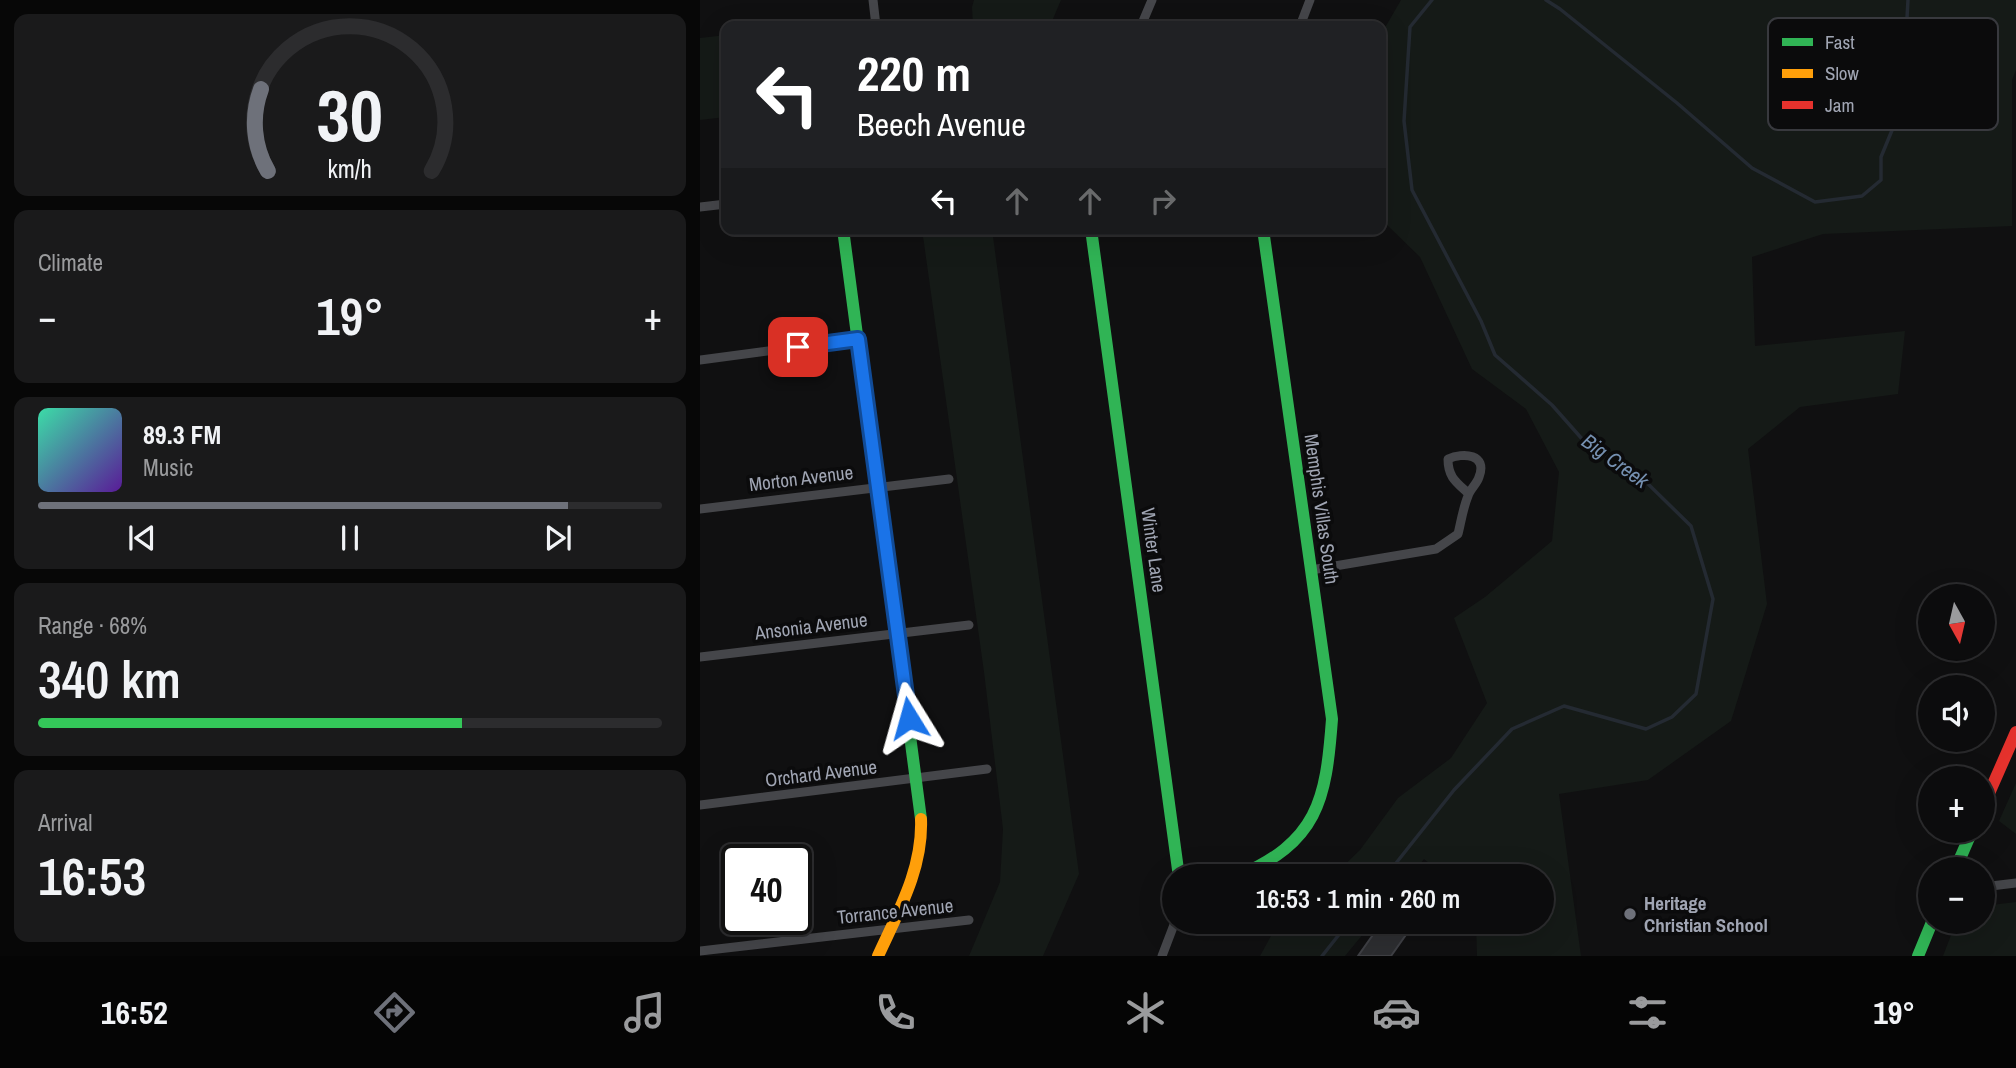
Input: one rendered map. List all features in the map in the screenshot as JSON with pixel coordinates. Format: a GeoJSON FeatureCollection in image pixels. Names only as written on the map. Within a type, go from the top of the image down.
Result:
{"type":"FeatureCollection","features":[{"type":"Feature","properties":{"kind":"street"},"geometry":{"type":"LineString","coordinates":[[873,0],[875,21]]}},
{"type":"Feature","properties":{"kind":"street"},"geometry":{"type":"LineString","coordinates":[[1143,21],[1152,0]]}},
{"type":"Feature","properties":{"kind":"street"},"geometry":{"type":"LineString","coordinates":[[1302,21],[1310,0]]}},
{"type":"Feature","properties":{"kind":"street"},"geometry":{"type":"LineString","coordinates":[[700,207],[721,205]]}},
{"type":"Feature","properties":{"kind":"street"},"geometry":{"type":"LineString","coordinates":[[844,235],[921,819],[919,854],[909,886],[878,956]]}},
{"type":"Feature","properties":{"kind":"street","name":"Winter Lane"},"geometry":{"type":"LineString","coordinates":[[1092,235],[1176,864]]}},
{"type":"Feature","properties":{"kind":"street","name":"Memphis Villas South"},"geometry":{"type":"LineString","coordinates":[[1264,235],[1332,719],[1323,794],[1311,819],[1291,845],[1266,864]]}},
{"type":"Feature","properties":{"kind":"street"},"geometry":{"type":"LineString","coordinates":[[700,360],[858,339]]}},
{"type":"Feature","properties":{"kind":"street"},"geometry":{"type":"LineString","coordinates":[[1311,570],[1436,549],[1458,534],[1468,493],[1481,474],[1481,465],[1478,459],[1471,455],[1448,459],[1452,480],[1468,493]]}},
{"type":"Feature","properties":{"kind":"street","name":"Morton Avenue"},"geometry":{"type":"LineString","coordinates":[[700,509],[949,479]]}},
{"type":"Feature","properties":{"kind":"street","name":"Ansonia Avenue"},"geometry":{"type":"LineString","coordinates":[[700,657],[969,625]]}},
{"type":"Feature","properties":{"kind":"street"},"geometry":{"type":"LineString","coordinates":[[1995,780],[2016,732]]}},
{"type":"Feature","properties":{"kind":"street","name":"Orchard Avenue"},"geometry":{"type":"LineString","coordinates":[[700,805],[987,769]]}},
{"type":"Feature","properties":{"kind":"street"},"geometry":{"type":"LineString","coordinates":[[1995,886],[2016,883]]}},
{"type":"Feature","properties":{"kind":"street","name":"Torrance Avenue"},"geometry":{"type":"LineString","coordinates":[[700,951],[969,920]]}},
{"type":"Feature","properties":{"kind":"street"},"geometry":{"type":"LineString","coordinates":[[1162,956],[1170,934]]}},
{"type":"Feature","properties":{"kind":"street"},"geometry":{"type":"LineString","coordinates":[[1918,956],[1927,934]]}},
{"type":"Feature","properties":{"kind":"shaded area"},"geometry":{"type":"Polygon","coordinates":[[[974,0],[1061,0],[1052,21],[973,21],[974,0]]]}},
{"type":"Feature","properties":{"kind":"shaded area"},"geometry":{"type":"Polygon","coordinates":[[[1401,0],[2016,0],[2016,70],[2012,80],[2012,226],[1823,234],[1752,257],[1755,346],[1905,331],[1898,394],[1800,407],[1748,449],[1767,604],[1731,721],[1648,780],[1559,794],[1581,956],[1477,956],[1476,934],[1554,934],[1554,864],[1430,864],[1424,859],[1420,864],[1345,864],[1360,850],[1398,798],[1451,758],[1487,703],[1454,618],[1485,597],[1552,541],[1559,472],[1526,409],[1472,369],[1420,257],[1386,224],[1386,26],[1401,0]]]}},
{"type":"Feature","properties":{"kind":"shaded area"},"geometry":{"type":"Polygon","coordinates":[[[721,36],[721,118],[700,120],[700,38],[721,36]]]}},
{"type":"Feature","properties":{"kind":"shaded area"},"geometry":{"type":"Polygon","coordinates":[[[923,235],[993,235],[1079,874],[1043,956],[969,956],[1000,882],[1003,829],[984,672],[923,235]]]}},
{"type":"Feature","properties":{"kind":"shaded area"},"geometry":{"type":"Polygon","coordinates":[[[2016,783],[2016,834],[1999,821],[2016,783]]]}},
{"type":"Feature","properties":{"kind":"shaded area"},"geometry":{"type":"Polygon","coordinates":[[[2016,902],[2016,956],[1943,956],[1951,934],[1995,934],[1995,905],[2016,902]]]}},
{"type":"Feature","properties":{"kind":"shaded area"},"geometry":{"type":"Polygon","coordinates":[[[1272,934],[1363,934],[1345,956],[1260,956],[1272,934]]]}},
{"type":"Feature","properties":{"kind":"building"},"geometry":{"type":"Polygon","coordinates":[[[1374,934],[1407,934],[1391,956],[1358,956],[1374,934]]]}},
{"type":"Feature","properties":{"kind":"waterway","name":"Big Creek"},"geometry":{"type":"LineString","coordinates":[[1395,864],[1454,790],[1512,729],[1564,706],[1646,729],[1672,717],[1696,694],[1713,599],[1691,526],[1644,480],[1583,440],[1552,405],[1495,355],[1481,321],[1412,190],[1404,121],[1410,27],[1432,0]]}},
{"type":"Feature","properties":{"kind":"waterway","name":"Big Creek"},"geometry":{"type":"LineString","coordinates":[[1546,0],[1677,103],[1752,168],[1815,202],[1862,196],[1881,180],[1881,157],[1892,130]]}},
{"type":"Feature","properties":{"kind":"waterway","name":"Big Creek"},"geometry":{"type":"LineString","coordinates":[[1907,18],[1908,0]]}},
{"type":"Feature","properties":{"kind":"waterway","name":"Big Creek"},"geometry":{"type":"LineString","coordinates":[[1322,956],[1339,934]]}},
{"type":"Feature","properties":{"kind":"traffic: fast"},"geometry":{"type":"LineString","coordinates":[[844,235],[921,819]]}},
{"type":"Feature","properties":{"kind":"traffic: fast"},"geometry":{"type":"LineString","coordinates":[[1092,235],[1177,864]]}},
{"type":"Feature","properties":{"kind":"traffic: fast"},"geometry":{"type":"LineString","coordinates":[[1263,864],[1285,849],[1313,816],[1326,773],[1332,719],[1264,235]]}},
{"type":"Feature","properties":{"kind":"traffic: fast"},"geometry":{"type":"LineString","coordinates":[[1961,857],[1967,843]]}},
{"type":"Feature","properties":{"kind":"traffic: fast"},"geometry":{"type":"LineString","coordinates":[[1918,956],[1927,934]]}},
{"type":"Feature","properties":{"kind":"traffic: slow"},"geometry":{"type":"LineString","coordinates":[[878,956],[914,873],[921,837],[921,819]]}},
{"type":"Feature","properties":{"kind":"traffic: jam"},"geometry":{"type":"LineString","coordinates":[[1995,780],[2016,732]]}},
{"type":"Feature","properties":{"kind":"place","name":"Heritage Christian School"},"geometry":{"type":"Point","coordinates":[1630,914]}},
{"type":"Feature","properties":{"kind":"route"},"geometry":{"type":"LineString","coordinates":[[798,347],[858,339],[909,718]]}}]}
